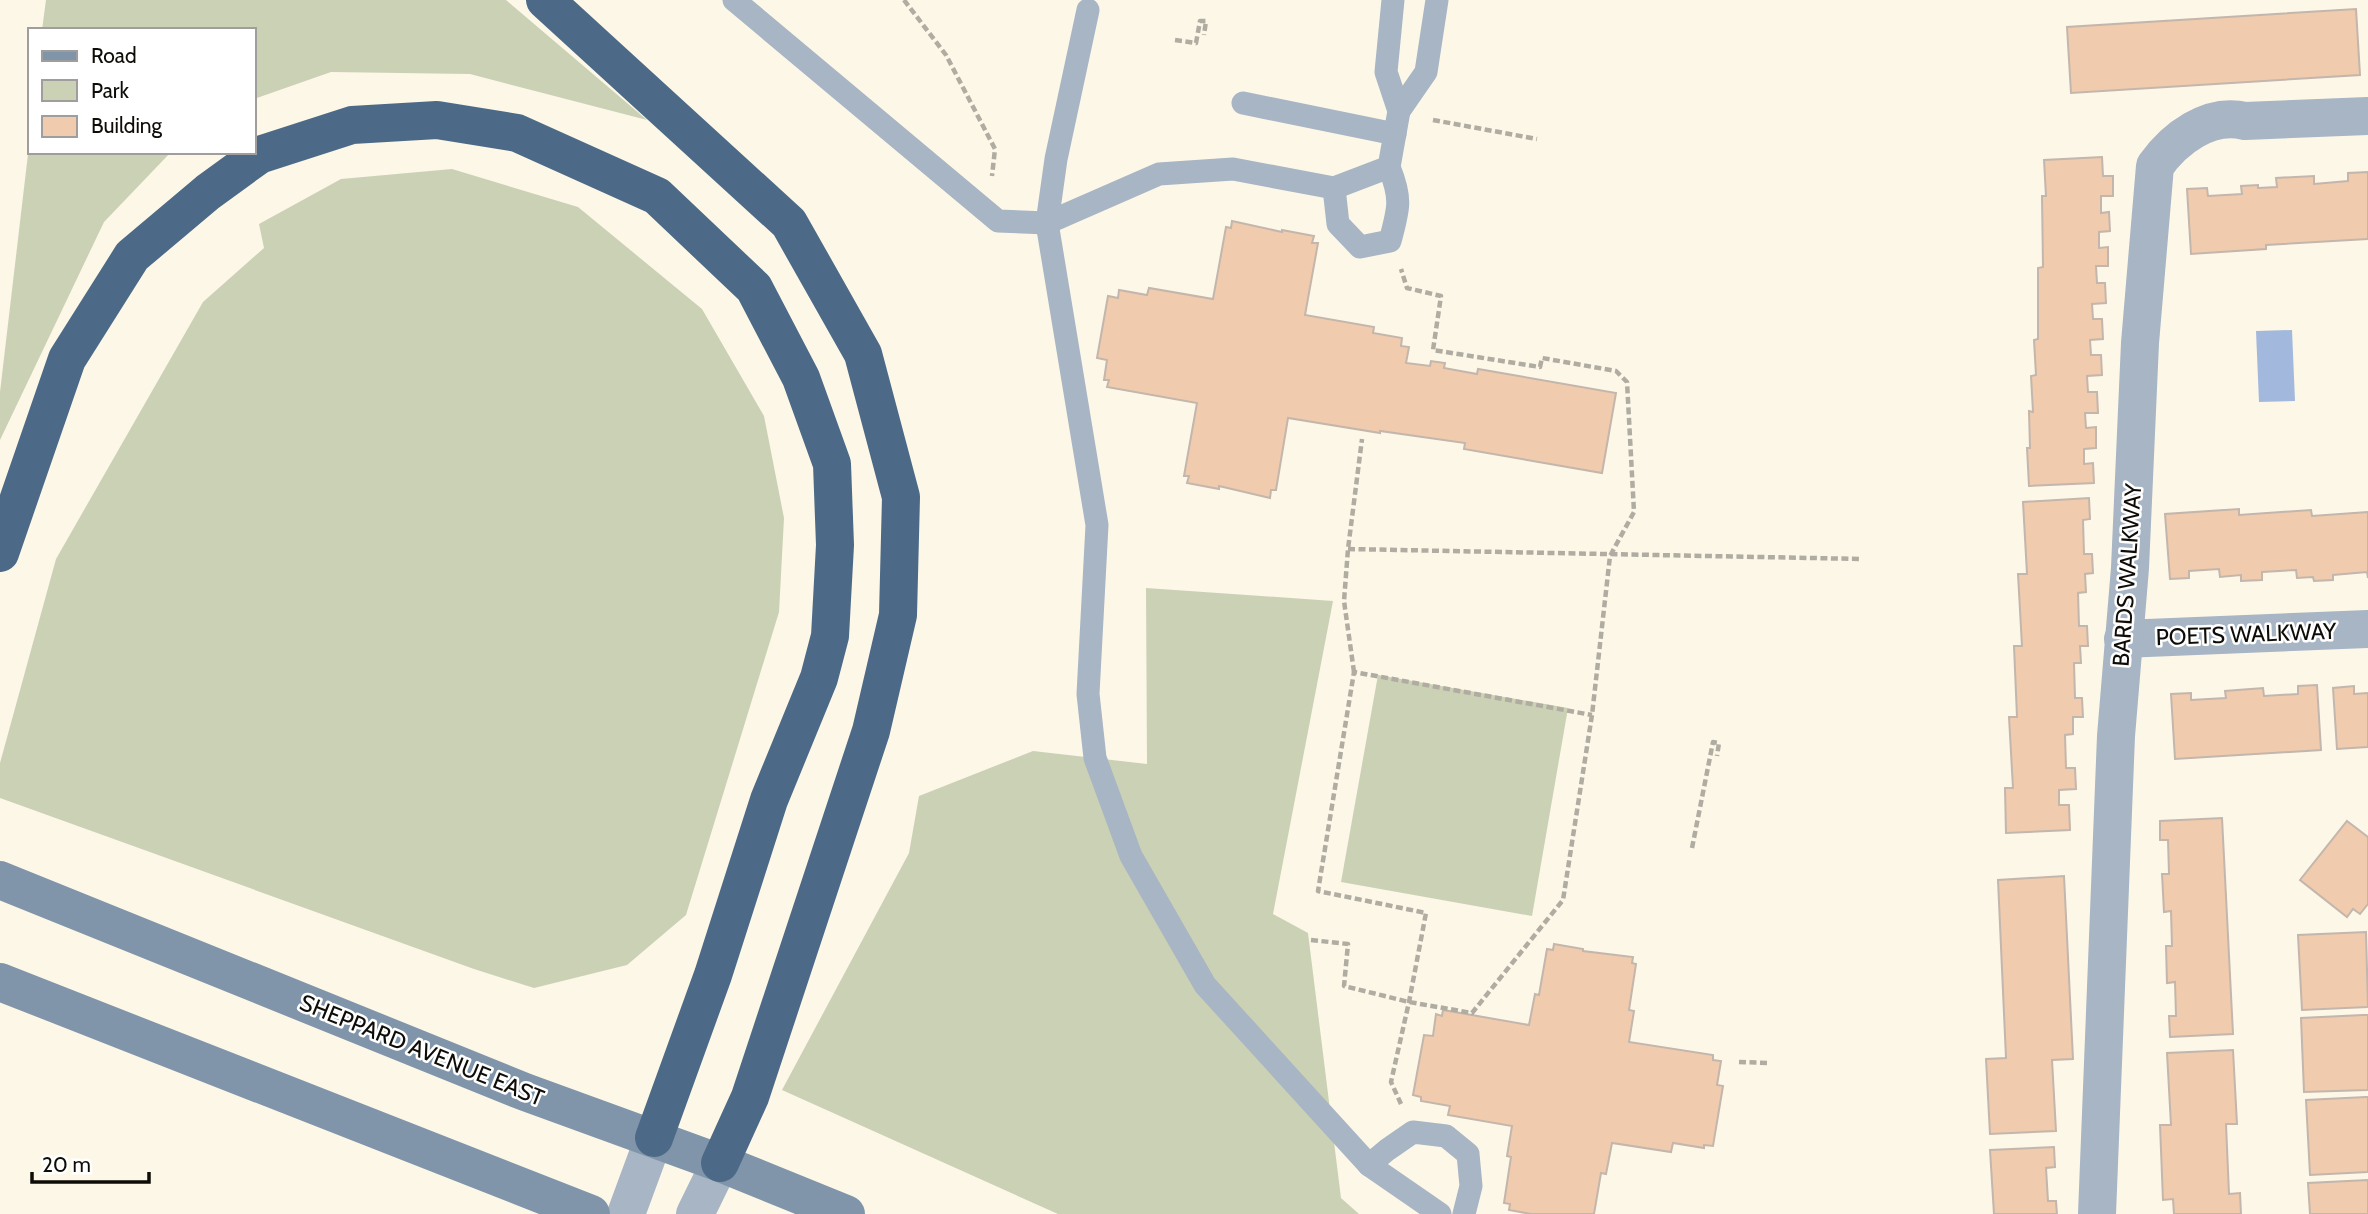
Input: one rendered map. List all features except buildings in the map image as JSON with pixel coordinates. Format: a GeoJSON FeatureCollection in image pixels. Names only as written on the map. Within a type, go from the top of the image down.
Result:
{"type":"FeatureCollection","features":[{"type":"Feature","properties":{"kind":"highway"},"geometry":{"type":"LineString","coordinates":[[545,0],[789,223],[863,354],[901,497],[898,615],[872,731],[750,1097],[720,1163]]}},
{"type":"Feature","properties":{"kind":"highway"},"geometry":{"type":"LineString","coordinates":[[0,553],[67,359],[132,256],[208,192],[259,155],[352,125],[437,120],[517,132],[657,196],[754,288],[801,378],[832,464],[835,545],[830,636],[819,678],[769,800],[713,975],[654,1138]]}},
{"type":"Feature","properties":{"kind":"main road","name":"SHEPPARD AVENUE EAST"},"geometry":{"type":"LineString","coordinates":[[0,880],[525,1092],[720,1163],[846,1214]]}},
{"type":"Feature","properties":{"kind":"main road"},"geometry":{"type":"LineString","coordinates":[[0,982],[591,1214]]}},
{"type":"Feature","properties":{"kind":"street","name":"BARDS WALKWAY"},"geometry":{"type":"LineString","coordinates":[[2097,1214],[2116,736],[2130,568],[2140,343],[2155,166],[2180,138],[2214,122],[2232,119],[2368,116]]}},
{"type":"Feature","properties":{"kind":"street","name":"POETS WALKWAY"},"geometry":{"type":"LineString","coordinates":[[2123,639],[2368,629]]}},
{"type":"Feature","properties":{"kind":"street"},"geometry":{"type":"LineString","coordinates":[[626,1214],[654,1138]]}},
{"type":"Feature","properties":{"kind":"street"},"geometry":{"type":"LineString","coordinates":[[695,1214],[720,1163]]}},
{"type":"Feature","properties":{"kind":"lane"},"geometry":{"type":"LineString","coordinates":[[734,0],[998,221],[1047,223],[1159,174],[1233,169],[1334,188],[1389,166]]}},
{"type":"Feature","properties":{"kind":"lane"},"geometry":{"type":"LineString","coordinates":[[1393,0],[1386,72],[1399,111]]}},
{"type":"Feature","properties":{"kind":"lane"},"geometry":{"type":"LineString","coordinates":[[1334,188],[1338,224],[1360,247],[1390,241],[1398,211],[1398,189],[1389,166],[1399,111],[1426,72],[1437,0]]}},
{"type":"Feature","properties":{"kind":"lane"},"geometry":{"type":"LineString","coordinates":[[1088,10],[1056,159],[1047,223],[1097,526],[1088,694],[1096,758],[1131,856],[1205,985],[1369,1165],[1440,1214]]}},
{"type":"Feature","properties":{"kind":"lane"},"geometry":{"type":"LineString","coordinates":[[1243,103],[1395,134]]}},
{"type":"Feature","properties":{"kind":"lane"},"geometry":{"type":"LineString","coordinates":[[1369,1165],[1413,1132],[1446,1136],[1468,1154],[1471,1186],[1464,1214]]}},
{"type":"Feature","properties":{"kind":"path"},"geometry":{"type":"LineString","coordinates":[[904,0],[947,55],[995,149],[991,184]]}},
{"type":"Feature","properties":{"kind":"path"},"geometry":{"type":"LineString","coordinates":[[1175,40],[1196,43],[1200,20],[1206,21],[1204,35]]}},
{"type":"Feature","properties":{"kind":"path"},"geometry":{"type":"LineString","coordinates":[[1433,120],[1537,139]]}},
{"type":"Feature","properties":{"kind":"path"},"geometry":{"type":"LineString","coordinates":[[1311,940],[1348,944],[1344,986],[1409,1002],[1472,1013],[1563,900],[1592,715],[1611,556],[1634,512],[1627,382],[1616,372],[1542,359],[1540,367],[1433,350],[1441,296],[1407,288],[1399,264]]}},
{"type":"Feature","properties":{"kind":"path"},"geometry":{"type":"LineString","coordinates":[[1362,439],[1344,601],[1354,672],[1318,891],[1426,913],[1391,1082],[1413,1132]]}},
{"type":"Feature","properties":{"kind":"path"},"geometry":{"type":"LineString","coordinates":[[1348,549],[1862,559]]}},
{"type":"Feature","properties":{"kind":"path"},"geometry":{"type":"LineString","coordinates":[[1354,672],[1592,715]]}},
{"type":"Feature","properties":{"kind":"path"},"geometry":{"type":"LineString","coordinates":[[1692,848],[1713,743],[1719,743],[1717,756]]}},
{"type":"Feature","properties":{"kind":"path"},"geometry":{"type":"LineString","coordinates":[[1739,1062],[1770,1063]]}},
{"type":"Feature","properties":{"kind":"green space"},"geometry":{"type":"Polygon","coordinates":[[[46,0],[506,0],[647,120],[470,74],[331,72],[256,98],[256,28],[42,28],[46,0]]]}},
{"type":"Feature","properties":{"kind":"green space"},"geometry":{"type":"Polygon","coordinates":[[[28,154],[169,154],[104,222],[0,440],[0,392],[28,154]]]}},
{"type":"Feature","properties":{"kind":"green space"},"geometry":{"type":"Polygon","coordinates":[[[452,169],[578,207],[702,309],[764,416],[784,518],[779,612],[686,915],[627,965],[534,988],[474,969],[0,798],[0,763],[56,559],[203,302],[264,248],[259,224],[341,179],[452,169]]]}},
{"type":"Feature","properties":{"kind":"green space"},"geometry":{"type":"Polygon","coordinates":[[[1146,588],[1333,601],[1273,914],[1308,933],[1341,1198],[1359,1214],[1058,1214],[782,1090],[909,853],[919,796],[1033,751],[1147,764],[1146,588]]]}},
{"type":"Feature","properties":{"kind":"green space"},"geometry":{"type":"Polygon","coordinates":[[[1378,675],[1568,708],[1532,916],[1341,882],[1378,675]]]}},
{"type":"Feature","properties":{"kind":"water"},"geometry":{"type":"Polygon","coordinates":[[[2292,330],[2295,401],[2259,402],[2256,331],[2292,330]]]}}]}
